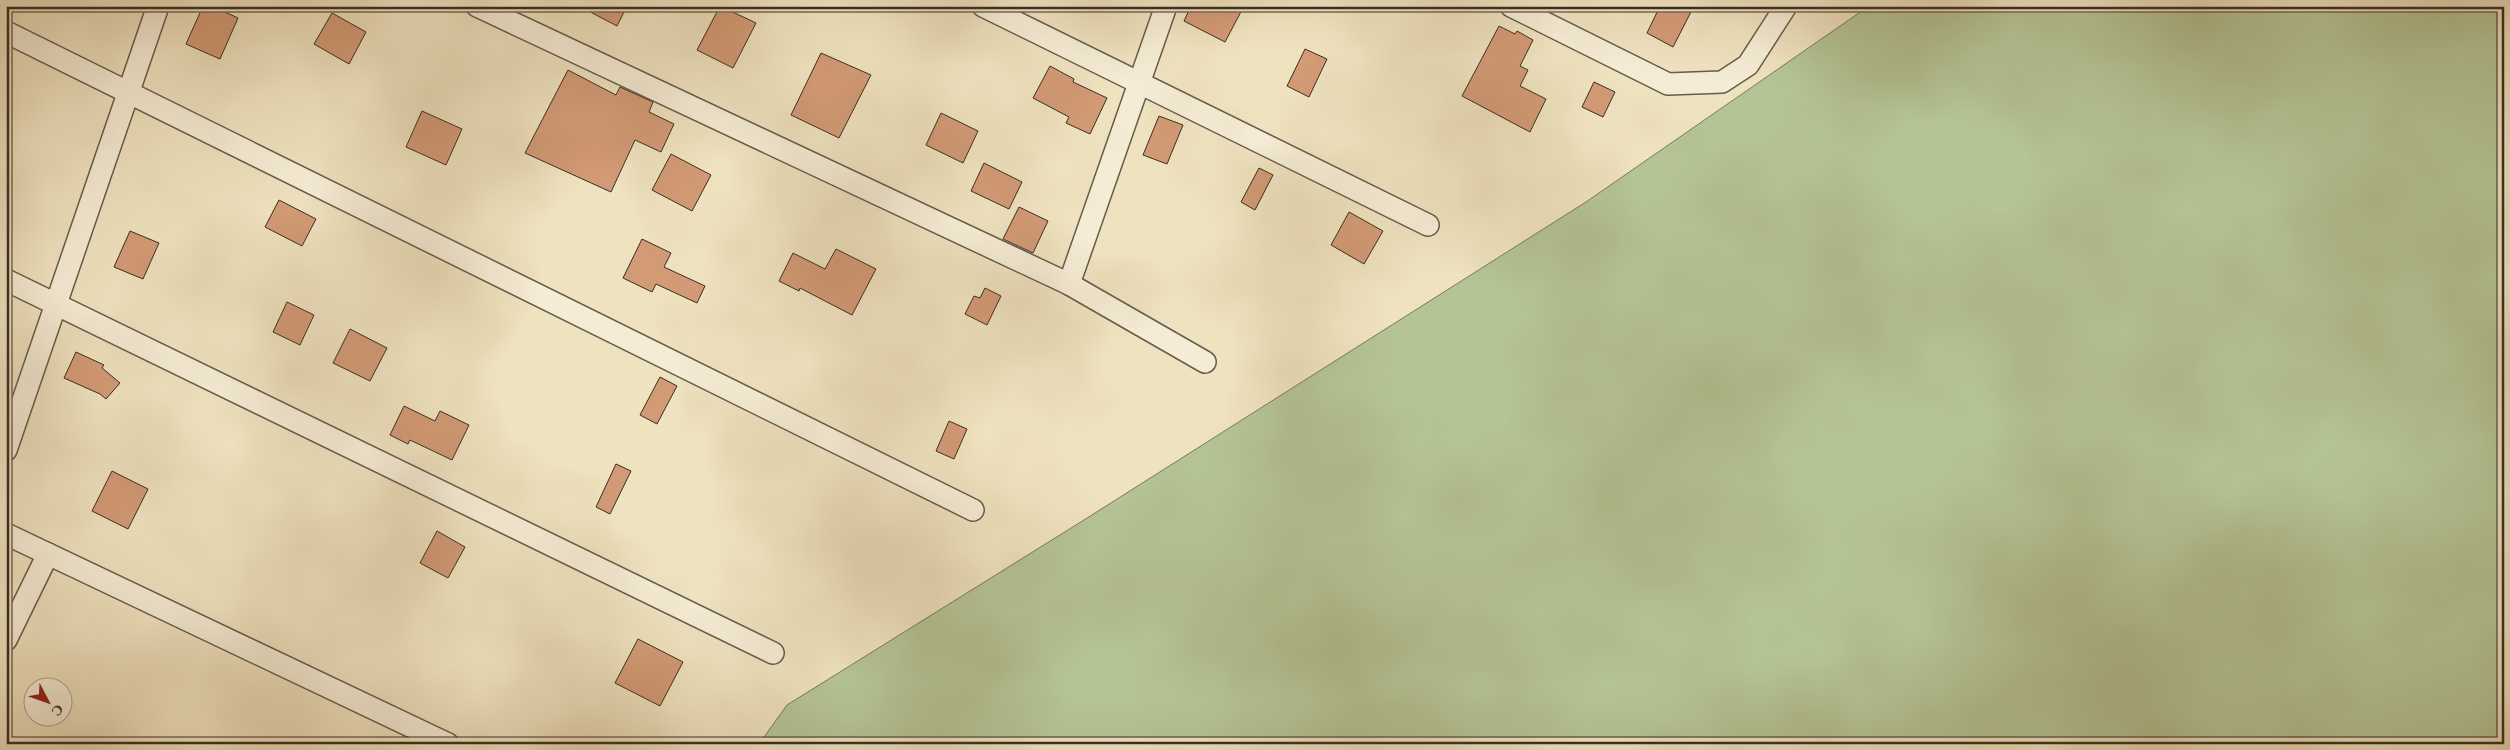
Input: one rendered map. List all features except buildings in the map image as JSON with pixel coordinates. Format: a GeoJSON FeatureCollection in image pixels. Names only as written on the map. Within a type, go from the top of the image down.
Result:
{"type":"FeatureCollection","features":[{"type":"Feature","properties":{"kind":"street"},"geometry":{"type":"LineString","coordinates":[[6,450],[158,6]]}},
{"type":"Feature","properties":{"kind":"street"},"geometry":{"type":"LineString","coordinates":[[477,6],[1069,284],[1204,362]]}},
{"type":"Feature","properties":{"kind":"street"},"geometry":{"type":"LineString","coordinates":[[982,6],[1428,225]]}},
{"type":"Feature","properties":{"kind":"street"},"geometry":{"type":"LineString","coordinates":[[1069,284],[1166,6]]}},
{"type":"Feature","properties":{"kind":"street"},"geometry":{"type":"LineString","coordinates":[[1511,6],[1668,84],[1722,82],[1729,78],[1748,65],[1786,6]]}},
{"type":"Feature","properties":{"kind":"street"},"geometry":{"type":"LineString","coordinates":[[6,32],[973,510]]}},
{"type":"Feature","properties":{"kind":"street"},"geometry":{"type":"LineString","coordinates":[[6,280],[773,652]]}},
{"type":"Feature","properties":{"kind":"street"},"geometry":{"type":"LineString","coordinates":[[6,534],[448,744]]}},
{"type":"Feature","properties":{"kind":"street"},"geometry":{"type":"LineString","coordinates":[[6,640],[48,554]]}},
{"type":"Feature","properties":{"kind":"green space"},"geometry":{"type":"Polygon","coordinates":[[[1869,6],[2504,6],[2504,744],[759,744],[787,705],[1084,520],[1586,202],[1869,6]]]}}]}
